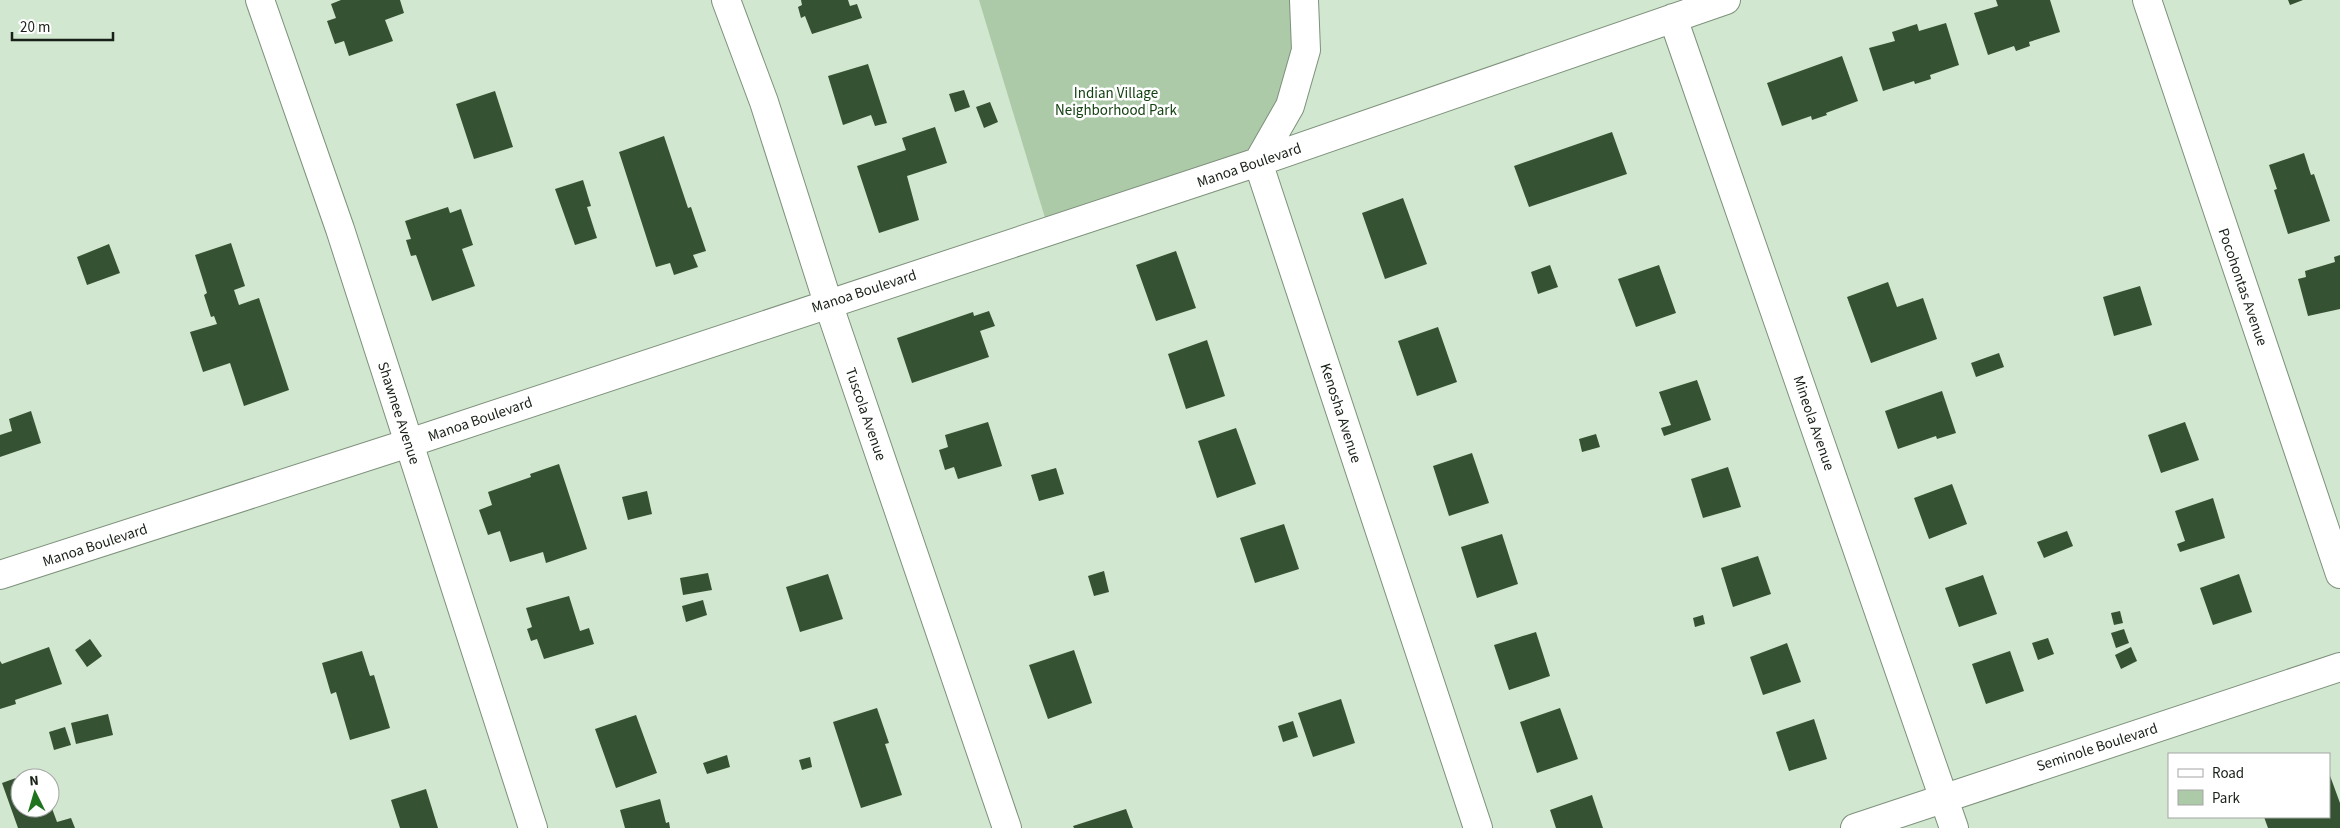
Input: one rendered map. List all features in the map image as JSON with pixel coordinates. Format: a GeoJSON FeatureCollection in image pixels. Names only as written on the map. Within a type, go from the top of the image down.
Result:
{"type":"FeatureCollection","features":[{"type":"Feature","properties":{"kind":"street","name":"Shawnee Avenue"},"geometry":{"type":"LineString","coordinates":[[260,0],[340,228],[532,828]]}},
{"type":"Feature","properties":{"kind":"street","name":"Tuscola Avenue"},"geometry":{"type":"LineString","coordinates":[[726,0],[764,102],[828,303],[1007,828]]}},
{"type":"Feature","properties":{"kind":"street"},"geometry":{"type":"LineString","coordinates":[[1258,162],[1290,106],[1306,50],[1304,0]]}},
{"type":"Feature","properties":{"kind":"street","name":"Manoa Boulevard"},"geometry":{"type":"LineString","coordinates":[[0,575],[409,443],[1258,162],[1726,0]]}},
{"type":"Feature","properties":{"kind":"street","name":"Pocohontas Avenue"},"geometry":{"type":"LineString","coordinates":[[2147,0],[2340,574]]}},
{"type":"Feature","properties":{"kind":"street","name":"Mineola Avenue"},"geometry":{"type":"LineString","coordinates":[[1673,18],[1954,828]]}},
{"type":"Feature","properties":{"kind":"street","name":"Kenosha Avenue"},"geometry":{"type":"LineString","coordinates":[[1258,162],[1478,828]]}},
{"type":"Feature","properties":{"kind":"street","name":"Seminole Boulevard"},"geometry":{"type":"LineString","coordinates":[[1855,828],[2340,667]]}},
{"type":"Feature","properties":{"kind":"green space","name":"Indian Village Neighborhood Park"},"geometry":{"type":"Polygon","coordinates":[[[979,0],[1304,0],[1306,50],[1258,162],[1049,231],[979,0]]]}},
{"type":"Feature","properties":{"kind":"building"},"geometry":{"type":"Polygon","coordinates":[[[341,0],[400,0],[404,13],[385,20],[393,41],[349,56],[344,41],[335,44],[327,21],[336,18],[331,4],[341,0]]]}},
{"type":"Feature","properties":{"kind":"building"},"geometry":{"type":"Polygon","coordinates":[[[801,0],[848,0],[850,6],[857,4],[862,18],[812,34],[805,16],[801,18],[798,7],[802,5],[801,0]]]}},
{"type":"Feature","properties":{"kind":"building"},"geometry":{"type":"Polygon","coordinates":[[[1996,0],[2050,0],[2060,32],[2029,42],[2030,46],[2016,51],[2014,46],[1988,55],[1974,13],[1998,6],[1996,0]]]}},
{"type":"Feature","properties":{"kind":"building"},"geometry":{"type":"Polygon","coordinates":[[[2288,0],[2303,0],[2290,5],[2288,0]]]}},
{"type":"Feature","properties":{"kind":"building"},"geometry":{"type":"Polygon","coordinates":[[[1946,23],[1959,65],[1930,75],[1931,79],[1915,84],[1914,81],[1883,91],[1869,48],[1895,41],[1892,32],[1917,24],[1919,31],[1946,23]]]}},
{"type":"Feature","properties":{"kind":"building"},"geometry":{"type":"Polygon","coordinates":[[[1842,56],[1858,101],[1812,120],[1811,116],[1782,126],[1767,83],[1842,56]]]}},
{"type":"Feature","properties":{"kind":"building"},"geometry":{"type":"Polygon","coordinates":[[[868,64],[887,123],[875,126],[871,115],[843,125],[828,76],[868,64]]]}},
{"type":"Feature","properties":{"kind":"building"},"geometry":{"type":"Polygon","coordinates":[[[964,90],[970,107],[955,112],[949,94],[964,90]]]}},
{"type":"Feature","properties":{"kind":"building"},"geometry":{"type":"Polygon","coordinates":[[[495,91],[513,147],[474,159],[456,104],[495,91]]]}},
{"type":"Feature","properties":{"kind":"building"},"geometry":{"type":"Polygon","coordinates":[[[990,102],[998,122],[984,128],[976,107],[990,102]]]}},
{"type":"Feature","properties":{"kind":"building"},"geometry":{"type":"Polygon","coordinates":[[[935,127],[947,163],[907,176],[919,220],[879,233],[857,166],[906,150],[902,138],[935,127]]]}},
{"type":"Feature","properties":{"kind":"building"},"geometry":{"type":"Polygon","coordinates":[[[1612,132],[1627,174],[1529,207],[1514,166],[1612,132]]]}},
{"type":"Feature","properties":{"kind":"building"},"geometry":{"type":"Polygon","coordinates":[[[664,136],[688,208],[691,207],[706,251],[693,255],[698,267],[674,275],[670,263],[656,267],[619,152],[664,136]]]}},
{"type":"Feature","properties":{"kind":"building"},"geometry":{"type":"Polygon","coordinates":[[[2304,153],[2311,175],[2314,174],[2330,221],[2288,234],[2274,190],[2277,189],[2269,165],[2304,153]]]}},
{"type":"Feature","properties":{"kind":"building"},"geometry":{"type":"Polygon","coordinates":[[[583,180],[591,206],[587,207],[597,238],[575,245],[555,189],[583,180]]]}},
{"type":"Feature","properties":{"kind":"building"},"geometry":{"type":"Polygon","coordinates":[[[1403,198],[1427,264],[1385,279],[1362,213],[1403,198]]]}},
{"type":"Feature","properties":{"kind":"building"},"geometry":{"type":"Polygon","coordinates":[[[448,207],[450,213],[461,209],[473,245],[462,249],[475,286],[432,301],[416,255],[411,256],[406,240],[411,239],[405,221],[448,207]]]}},
{"type":"Feature","properties":{"kind":"building"},"geometry":{"type":"Polygon","coordinates":[[[231,243],[245,286],[234,290],[239,305],[259,298],[289,390],[244,406],[230,363],[203,372],[190,332],[217,324],[214,316],[211,317],[204,295],[207,293],[195,255],[231,243]]]}},
{"type":"Feature","properties":{"kind":"building"},"geometry":{"type":"Polygon","coordinates":[[[109,244],[120,273],[87,285],[77,257],[109,244]]]}},
{"type":"Feature","properties":{"kind":"building"},"geometry":{"type":"Polygon","coordinates":[[[1176,251],[1196,308],[1156,321],[1136,265],[1176,251]]]}},
{"type":"Feature","properties":{"kind":"building"},"geometry":{"type":"Polygon","coordinates":[[[2340,255],[2340,309],[2308,316],[2298,279],[2306,277],[2305,271],[2335,262],[2334,257],[2340,255]]]}},
{"type":"Feature","properties":{"kind":"building"},"geometry":{"type":"Polygon","coordinates":[[[1550,265],[1558,287],[1538,294],[1531,272],[1550,265]]]}},
{"type":"Feature","properties":{"kind":"building"},"geometry":{"type":"Polygon","coordinates":[[[1659,265],[1676,313],[1636,327],[1618,279],[1659,265]]]}},
{"type":"Feature","properties":{"kind":"building"},"geometry":{"type":"Polygon","coordinates":[[[1888,282],[1897,307],[1923,298],[1937,339],[1871,363],[1847,297],[1888,282]]]}},
{"type":"Feature","properties":{"kind":"building"},"geometry":{"type":"Polygon","coordinates":[[[2140,286],[2152,325],[2114,336],[2103,297],[2140,286]]]}},
{"type":"Feature","properties":{"kind":"building"},"geometry":{"type":"Polygon","coordinates":[[[989,311],[995,326],[980,331],[989,357],[912,383],[897,338],[973,312],[974,316],[989,311]]]}},
{"type":"Feature","properties":{"kind":"building"},"geometry":{"type":"Polygon","coordinates":[[[1438,327],[1457,382],[1417,396],[1398,341],[1438,327]]]}},
{"type":"Feature","properties":{"kind":"building"},"geometry":{"type":"Polygon","coordinates":[[[1207,340],[1225,396],[1186,409],[1168,354],[1207,340]]]}},
{"type":"Feature","properties":{"kind":"building"},"geometry":{"type":"Polygon","coordinates":[[[1999,353],[2004,367],[1976,377],[1971,363],[1999,353]]]}},
{"type":"Feature","properties":{"kind":"building"},"geometry":{"type":"Polygon","coordinates":[[[1697,380],[1711,420],[1664,436],[1661,428],[1671,425],[1659,392],[1697,380]]]}},
{"type":"Feature","properties":{"kind":"building"},"geometry":{"type":"Polygon","coordinates":[[[1942,391],[1956,433],[1937,439],[1936,436],[1898,449],[1885,411],[1942,391]]]}},
{"type":"Feature","properties":{"kind":"building"},"geometry":{"type":"Polygon","coordinates":[[[31,411],[41,443],[0,457],[0,435],[12,431],[9,419],[31,411]]]}},
{"type":"Feature","properties":{"kind":"building"},"geometry":{"type":"Polygon","coordinates":[[[988,422],[1002,466],[958,479],[954,467],[945,470],[939,450],[948,447],[945,435],[988,422]]]}},
{"type":"Feature","properties":{"kind":"building"},"geometry":{"type":"Polygon","coordinates":[[[2185,422],[2199,460],[2161,473],[2148,435],[2185,422]]]}},
{"type":"Feature","properties":{"kind":"building"},"geometry":{"type":"Polygon","coordinates":[[[1236,428],[1256,484],[1217,498],[1198,441],[1236,428]]]}},
{"type":"Feature","properties":{"kind":"building"},"geometry":{"type":"Polygon","coordinates":[[[1596,434],[1600,447],[1582,452],[1579,439],[1596,434]]]}},
{"type":"Feature","properties":{"kind":"building"},"geometry":{"type":"Polygon","coordinates":[[[1472,453],[1489,503],[1449,516],[1433,466],[1472,453]]]}},
{"type":"Feature","properties":{"kind":"building"},"geometry":{"type":"Polygon","coordinates":[[[559,464],[587,549],[546,563],[543,552],[510,562],[500,531],[488,535],[479,510],[492,505],[488,492],[531,477],[530,474],[559,464]]]}},
{"type":"Feature","properties":{"kind":"building"},"geometry":{"type":"Polygon","coordinates":[[[1728,467],[1741,507],[1703,518],[1691,479],[1728,467]]]}},
{"type":"Feature","properties":{"kind":"building"},"geometry":{"type":"Polygon","coordinates":[[[1056,468],[1064,494],[1039,501],[1031,475],[1056,468]]]}},
{"type":"Feature","properties":{"kind":"building"},"geometry":{"type":"Polygon","coordinates":[[[1952,484],[1967,524],[1929,539],[1914,498],[1952,484]]]}},
{"type":"Feature","properties":{"kind":"building"},"geometry":{"type":"Polygon","coordinates":[[[647,491],[652,514],[628,520],[622,497],[647,491]]]}},
{"type":"Feature","properties":{"kind":"building"},"geometry":{"type":"Polygon","coordinates":[[[2213,498],[2225,538],[2180,552],[2177,544],[2185,541],[2175,511],[2213,498]]]}},
{"type":"Feature","properties":{"kind":"building"},"geometry":{"type":"Polygon","coordinates":[[[1284,524],[1299,569],[1255,583],[1240,538],[1284,524]]]}},
{"type":"Feature","properties":{"kind":"building"},"geometry":{"type":"Polygon","coordinates":[[[2067,531],[2073,546],[2044,558],[2037,542],[2067,531]]]}},
{"type":"Feature","properties":{"kind":"building"},"geometry":{"type":"Polygon","coordinates":[[[1502,534],[1518,584],[1477,598],[1461,547],[1502,534]]]}},
{"type":"Feature","properties":{"kind":"building"},"geometry":{"type":"Polygon","coordinates":[[[1758,556],[1771,594],[1733,607],[1721,568],[1758,556]]]}},
{"type":"Feature","properties":{"kind":"building"},"geometry":{"type":"Polygon","coordinates":[[[1104,571],[1109,592],[1094,596],[1088,576],[1104,571]]]}},
{"type":"Feature","properties":{"kind":"building"},"geometry":{"type":"Polygon","coordinates":[[[708,573],[712,590],[683,595],[680,578],[708,573]]]}},
{"type":"Feature","properties":{"kind":"building"},"geometry":{"type":"Polygon","coordinates":[[[828,574],[843,619],[800,632],[786,587],[828,574]]]}},
{"type":"Feature","properties":{"kind":"building"},"geometry":{"type":"Polygon","coordinates":[[[2239,574],[2252,612],[2213,625],[2200,588],[2239,574]]]}},
{"type":"Feature","properties":{"kind":"building"},"geometry":{"type":"Polygon","coordinates":[[[1983,575],[1997,614],[1959,627],[1945,588],[1983,575]]]}},
{"type":"Feature","properties":{"kind":"building"},"geometry":{"type":"Polygon","coordinates":[[[569,596],[580,631],[589,628],[594,644],[544,659],[537,639],[531,641],[527,629],[532,627],[526,608],[569,596]]]}},
{"type":"Feature","properties":{"kind":"building"},"geometry":{"type":"Polygon","coordinates":[[[703,600],[707,615],[686,622],[682,606],[703,600]]]}},
{"type":"Feature","properties":{"kind":"building"},"geometry":{"type":"Polygon","coordinates":[[[2120,611],[2123,623],[2114,625],[2111,613],[2120,611]]]}},
{"type":"Feature","properties":{"kind":"building"},"geometry":{"type":"Polygon","coordinates":[[[1703,615],[1705,624],[1695,627],[1693,618],[1703,615]]]}},
{"type":"Feature","properties":{"kind":"building"},"geometry":{"type":"Polygon","coordinates":[[[2124,629],[2129,643],[2116,648],[2111,633],[2124,629]]]}},
{"type":"Feature","properties":{"kind":"building"},"geometry":{"type":"Polygon","coordinates":[[[1536,632],[1550,676],[1509,690],[1494,645],[1536,632]]]}},
{"type":"Feature","properties":{"kind":"building"},"geometry":{"type":"Polygon","coordinates":[[[2048,638],[2054,654],[2038,660],[2032,643],[2048,638]]]}},
{"type":"Feature","properties":{"kind":"building"},"geometry":{"type":"Polygon","coordinates":[[[90,639],[102,656],[87,667],[75,650],[90,639]]]}},
{"type":"Feature","properties":{"kind":"building"},"geometry":{"type":"Polygon","coordinates":[[[1787,643],[1801,682],[1763,695],[1750,657],[1787,643]]]}},
{"type":"Feature","properties":{"kind":"building"},"geometry":{"type":"Polygon","coordinates":[[[49,647],[62,684],[15,700],[16,704],[0,709],[0,661],[2,664],[49,647]]]}},
{"type":"Feature","properties":{"kind":"building"},"geometry":{"type":"Polygon","coordinates":[[[2131,647],[2137,661],[2121,669],[2115,655],[2131,647]]]}},
{"type":"Feature","properties":{"kind":"building"},"geometry":{"type":"Polygon","coordinates":[[[1074,650],[1092,703],[1048,719],[1029,665],[1074,650]]]}},
{"type":"Feature","properties":{"kind":"building"},"geometry":{"type":"Polygon","coordinates":[[[362,651],[370,676],[374,675],[390,728],[350,740],[336,692],[331,694],[322,663],[362,651]]]}},
{"type":"Feature","properties":{"kind":"building"},"geometry":{"type":"Polygon","coordinates":[[[2010,651],[2024,691],[1986,704],[1972,664],[2010,651]]]}},
{"type":"Feature","properties":{"kind":"building"},"geometry":{"type":"Polygon","coordinates":[[[1341,699],[1355,743],[1313,757],[1298,713],[1341,699]]]}},
{"type":"Feature","properties":{"kind":"building"},"geometry":{"type":"Polygon","coordinates":[[[877,708],[889,743],[885,744],[902,795],[861,808],[833,722],[877,708]]]}},
{"type":"Feature","properties":{"kind":"building"},"geometry":{"type":"Polygon","coordinates":[[[1560,708],[1578,759],[1537,773],[1520,722],[1560,708]]]}},
{"type":"Feature","properties":{"kind":"building"},"geometry":{"type":"Polygon","coordinates":[[[108,714],[113,735],[76,744],[71,723],[108,714]]]}},
{"type":"Feature","properties":{"kind":"building"},"geometry":{"type":"Polygon","coordinates":[[[636,715],[657,773],[616,788],[595,729],[636,715]]]}},
{"type":"Feature","properties":{"kind":"building"},"geometry":{"type":"Polygon","coordinates":[[[1814,719],[1827,759],[1789,771],[1776,732],[1814,719]]]}},
{"type":"Feature","properties":{"kind":"building"},"geometry":{"type":"Polygon","coordinates":[[[1293,721],[1298,737],[1283,742],[1278,726],[1293,721]]]}},
{"type":"Feature","properties":{"kind":"building"},"geometry":{"type":"Polygon","coordinates":[[[65,727],[71,745],[54,750],[49,732],[65,727]]]}},
{"type":"Feature","properties":{"kind":"building"},"geometry":{"type":"Polygon","coordinates":[[[727,755],[730,767],[707,774],[703,763],[727,755]]]}},
{"type":"Feature","properties":{"kind":"building"},"geometry":{"type":"Polygon","coordinates":[[[810,757],[812,767],[802,770],[799,760],[810,757]]]}},
{"type":"Feature","properties":{"kind":"building"},"geometry":{"type":"Polygon","coordinates":[[[2330,776],[2340,803],[2340,828],[2268,828],[2264,818],[2330,818],[2330,776]]]}},
{"type":"Feature","properties":{"kind":"building"},"geometry":{"type":"Polygon","coordinates":[[[10,780],[10,806],[2,783],[10,780]]]}},
{"type":"Feature","properties":{"kind":"building"},"geometry":{"type":"Polygon","coordinates":[[[426,789],[438,828],[400,828],[391,800],[426,789]]]}},
{"type":"Feature","properties":{"kind":"building"},"geometry":{"type":"Polygon","coordinates":[[[1592,795],[1603,828],[1556,828],[1550,810],[1592,795]]]}},
{"type":"Feature","properties":{"kind":"building"},"geometry":{"type":"Polygon","coordinates":[[[660,799],[666,823],[669,822],[670,828],[625,828],[620,810],[660,799]]]}},
{"type":"Feature","properties":{"kind":"building"},"geometry":{"type":"Polygon","coordinates":[[[1126,809],[1133,828],[1074,828],[1073,826],[1126,809]]]}},
{"type":"Feature","properties":{"kind":"building"},"geometry":{"type":"Polygon","coordinates":[[[14,818],[56,818],[57,822],[71,818],[75,828],[18,828],[14,818]]]}}]}
